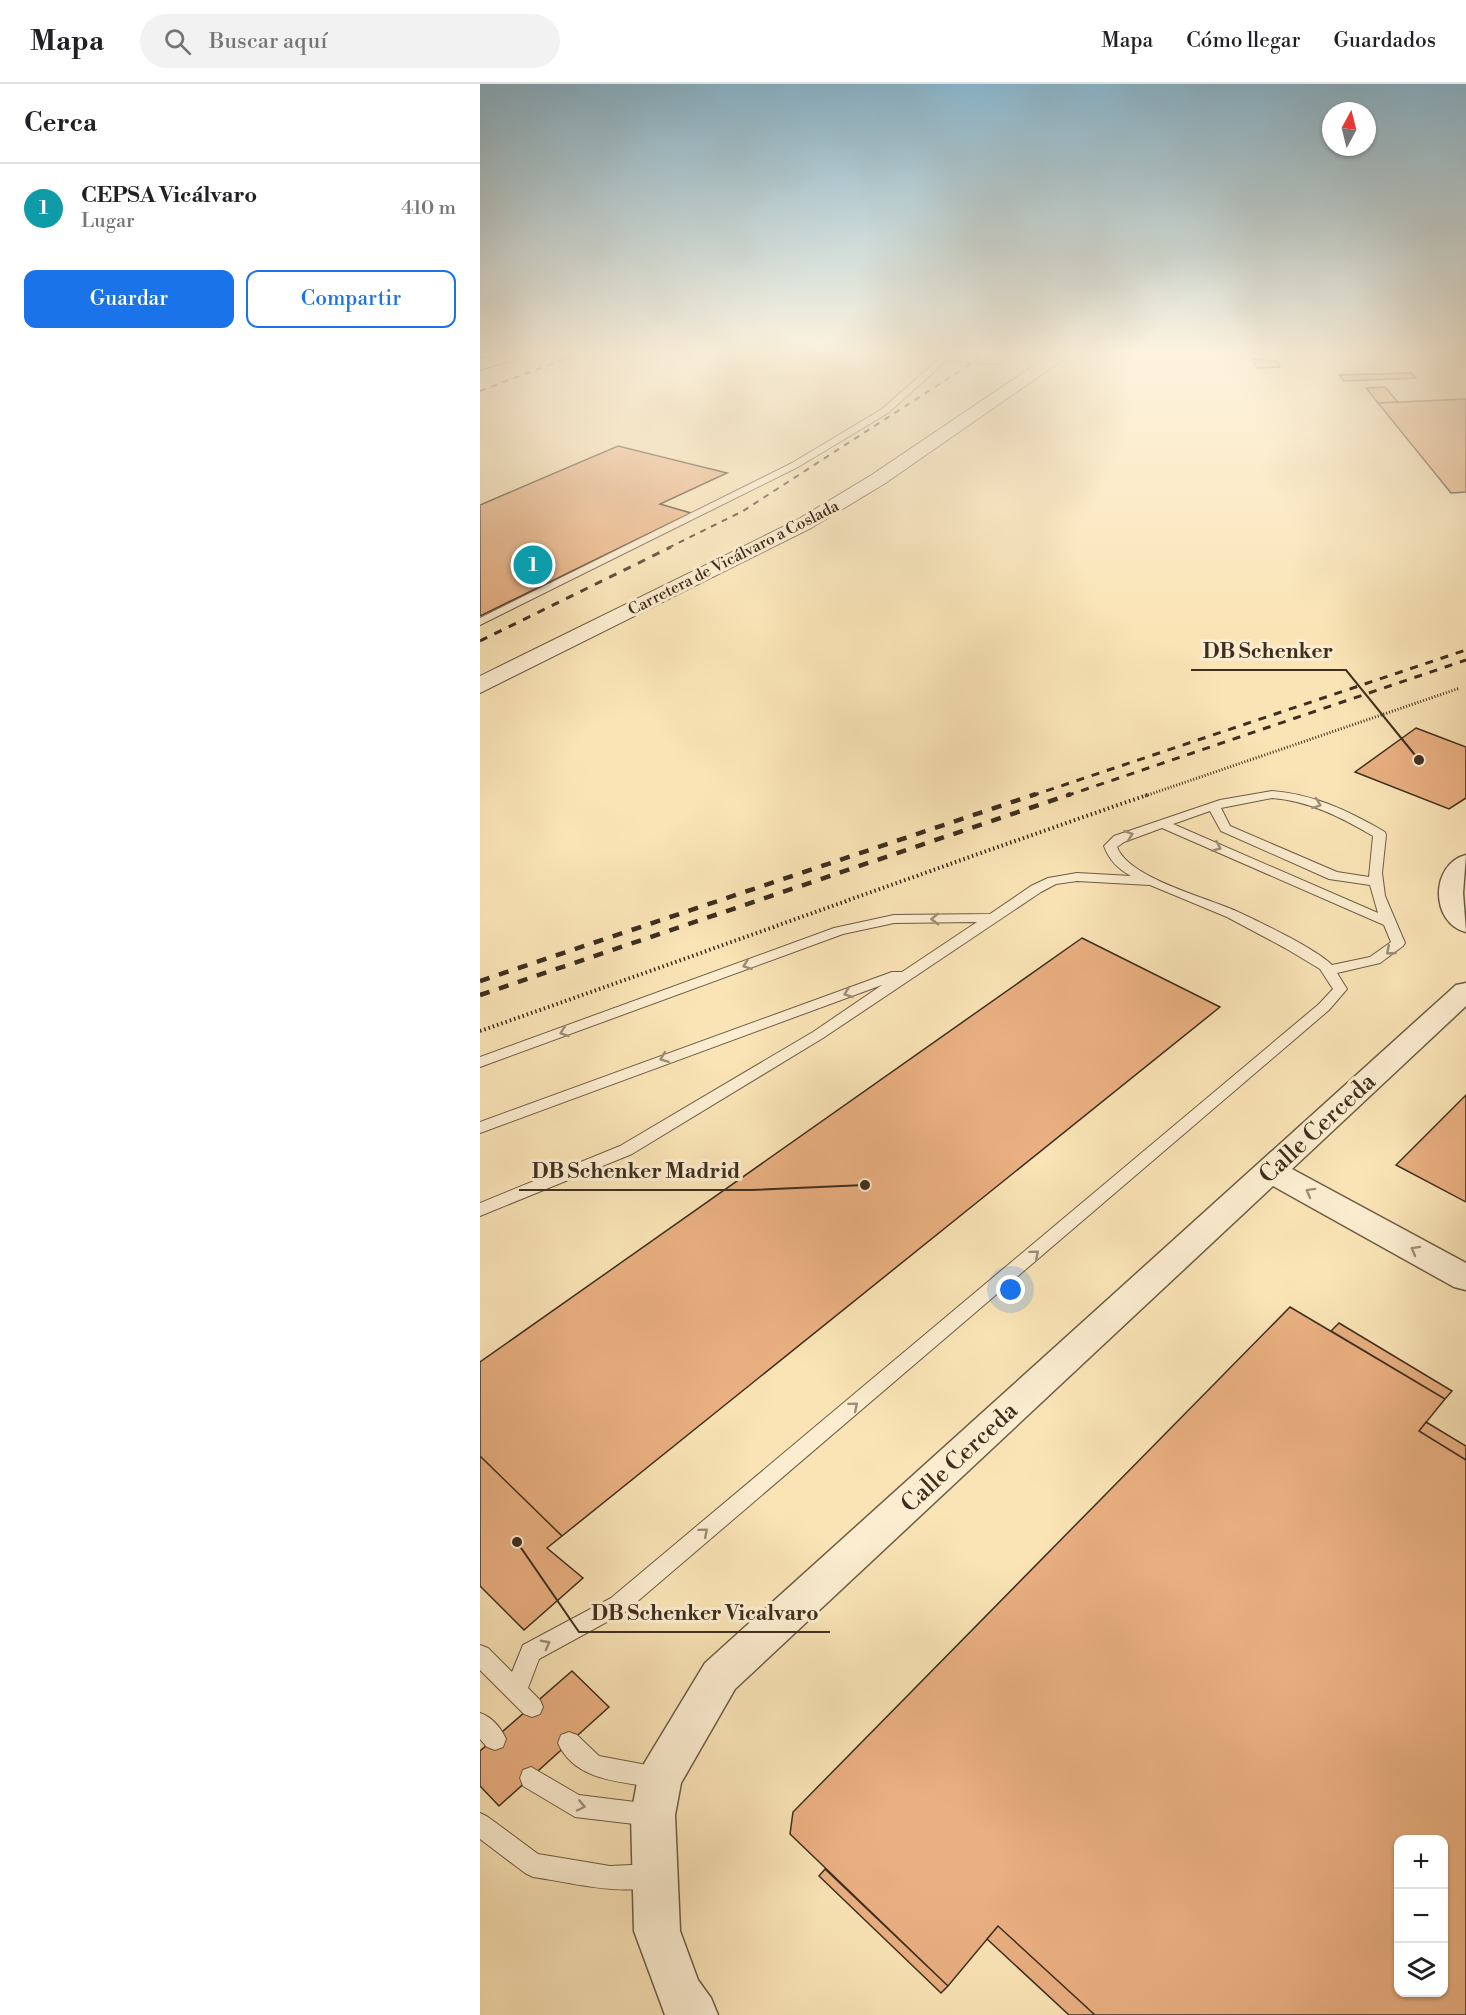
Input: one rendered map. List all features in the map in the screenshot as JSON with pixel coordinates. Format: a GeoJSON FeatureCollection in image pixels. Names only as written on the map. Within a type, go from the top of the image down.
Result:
{"type":"FeatureCollection","features":[{"type":"Feature","properties":{"kind":"street","name":"Carretera de Vicálvaro a Coslada"},"geometry":{"type":"LineString","coordinates":[[480,686],[804,524],[877,480],[933,442]]}},
{"type":"Feature","properties":{"kind":"street"},"geometry":{"type":"LineString","coordinates":[[1466,862],[1452,879],[1449,891],[1452,904],[1466,924]]}},
{"type":"Feature","properties":{"kind":"street","name":"Calle Cerceda"},"geometry":{"type":"LineString","coordinates":[[694,2015],[679,1994],[657,1931],[653,1815],[660,1777],[720,1676],[1466,991]]}},
{"type":"Feature","properties":{"kind":"street"},"geometry":{"type":"LineString","coordinates":[[1271,1171],[1466,1278]]}},
{"type":"Feature","properties":{"kind":"lane"},"geometry":{"type":"LineString","coordinates":[[480,622],[795,465],[833,442]]}},
{"type":"Feature","properties":{"kind":"lane"},"geometry":{"type":"LineString","coordinates":[[516,1690],[531,1652],[618,1605],[1324,1007],[1340,989],[1325,966],[1232,914],[1152,881],[1121,865],[1113,858],[1110,846],[1119,839],[1257,795],[1285,795],[1307,801],[1350,819],[1380,836],[1376,882],[1378,896],[1398,943],[1390,953],[1372,963],[1328,970]]}},
{"type":"Feature","properties":{"kind":"lane"},"geometry":{"type":"LineString","coordinates":[[1214,807],[1225,828],[1334,876],[1376,882]]}},
{"type":"Feature","properties":{"kind":"lane"},"geometry":{"type":"LineString","coordinates":[[1163,824],[1390,923]]}},
{"type":"Feature","properties":{"kind":"lane"},"geometry":{"type":"LineString","coordinates":[[480,1210],[626,1150],[819,1035],[993,918],[1053,881],[1088,877],[1152,881]]}},
{"type":"Feature","properties":{"kind":"lane"},"geometry":{"type":"LineString","coordinates":[[480,1062],[840,931],[894,919],[993,918]]}},
{"type":"Feature","properties":{"kind":"lane"},"geometry":{"type":"LineString","coordinates":[[480,1128],[922,965]]}},
{"type":"Feature","properties":{"kind":"lane"},"geometry":{"type":"LineString","coordinates":[[480,1655],[532,1707]]}},
{"type":"Feature","properties":{"kind":"lane"},"geometry":{"type":"LineString","coordinates":[[569,1743],[594,1766],[660,1777]]}},
{"type":"Feature","properties":{"kind":"lane"},"geometry":{"type":"LineString","coordinates":[[531,1778],[575,1806],[653,1815]]}},
{"type":"Feature","properties":{"kind":"lane"},"geometry":{"type":"LineString","coordinates":[[480,1825],[533,1865],[610,1878],[655,1875]]}},
{"type":"Feature","properties":{"kind":"path"},"geometry":{"type":"LineString","coordinates":[[480,1031],[730,944],[888,884],[1460,688]]}},
{"type":"Feature","properties":{"kind":"building"},"geometry":{"type":"Polygon","coordinates":[[[1410,442],[1466,442],[1466,492],[1451,493],[1410,442]]]}},
{"type":"Feature","properties":{"kind":"building"},"geometry":{"type":"Polygon","coordinates":[[[618,446],[727,473],[660,504],[691,513],[480,616],[480,505],[618,446]]]}},
{"type":"Feature","properties":{"kind":"building"},"geometry":{"type":"Polygon","coordinates":[[[1416,728],[1466,747],[1466,798],[1449,809],[1355,772],[1416,728]]]}},
{"type":"Feature","properties":{"kind":"building"},"geometry":{"type":"Polygon","coordinates":[[[1082,938],[1220,1007],[562,1536],[480,1456],[480,1362],[1082,938]]]}},
{"type":"Feature","properties":{"kind":"building"},"geometry":{"type":"Polygon","coordinates":[[[1466,1095],[1466,1202],[1396,1165],[1466,1095]]]}},
{"type":"Feature","properties":{"kind":"building"},"geometry":{"type":"Polygon","coordinates":[[[1290,1307],[1445,1399],[1419,1431],[1466,1460],[1466,2015],[1095,2015],[998,1926],[948,1986],[790,1834],[793,1812],[1290,1307]]]}},
{"type":"Feature","properties":{"kind":"building"},"geometry":{"type":"Polygon","coordinates":[[[1339,1323],[1452,1391],[1445,1399],[1331,1331],[1339,1323]]]}},
{"type":"Feature","properties":{"kind":"building"},"geometry":{"type":"Polygon","coordinates":[[[1426,1422],[1466,1446],[1466,1460],[1419,1431],[1426,1422]]]}},
{"type":"Feature","properties":{"kind":"building"},"geometry":{"type":"Polygon","coordinates":[[[480,1456],[562,1536],[547,1548],[583,1578],[524,1630],[480,1586],[480,1456]]]}},
{"type":"Feature","properties":{"kind":"building"},"geometry":{"type":"Polygon","coordinates":[[[572,1671],[609,1707],[499,1806],[480,1786],[480,1751],[572,1671]]]}},
{"type":"Feature","properties":{"kind":"building"},"geometry":{"type":"Polygon","coordinates":[[[825,1869],[948,1986],[941,1993],[819,1876],[825,1869]]]}},
{"type":"Feature","properties":{"kind":"building"},"geometry":{"type":"Polygon","coordinates":[[[998,1926],[1095,2015],[1069,2015],[987,1939],[998,1926]]]}},
{"type":"Feature","properties":{"kind":"railway"},"geometry":{"type":"LineString","coordinates":[[668,548],[743,511],[850,442]]}},
{"type":"Feature","properties":{"kind":"railway"},"geometry":{"type":"LineString","coordinates":[[480,641],[671,547]]}},
{"type":"Feature","properties":{"kind":"railway"},"geometry":{"type":"LineString","coordinates":[[1031,796],[1466,650]]}},
{"type":"Feature","properties":{"kind":"railway"},"geometry":{"type":"LineString","coordinates":[[1066,796],[1466,660]]}},
{"type":"Feature","properties":{"kind":"railway"},"geometry":{"type":"LineString","coordinates":[[480,981],[1036,794]]}},
{"type":"Feature","properties":{"kind":"railway"},"geometry":{"type":"LineString","coordinates":[[480,995],[1071,794]]}},
{"type":"Feature","properties":{"kind":"place","name":"CEPSA Vicálvaro"},"geometry":{"type":"Point","coordinates":[533,565]}},
{"type":"Feature","properties":{"kind":"place","name":"DB Schenker"},"geometry":{"type":"Point","coordinates":[1419,760]}},
{"type":"Feature","properties":{"kind":"place","name":"DB Schenker Madrid"},"geometry":{"type":"Point","coordinates":[865,1185]}},
{"type":"Feature","properties":{"kind":"place","name":"DB Schenker Vicalvaro"},"geometry":{"type":"Point","coordinates":[517,1542]}}]}
